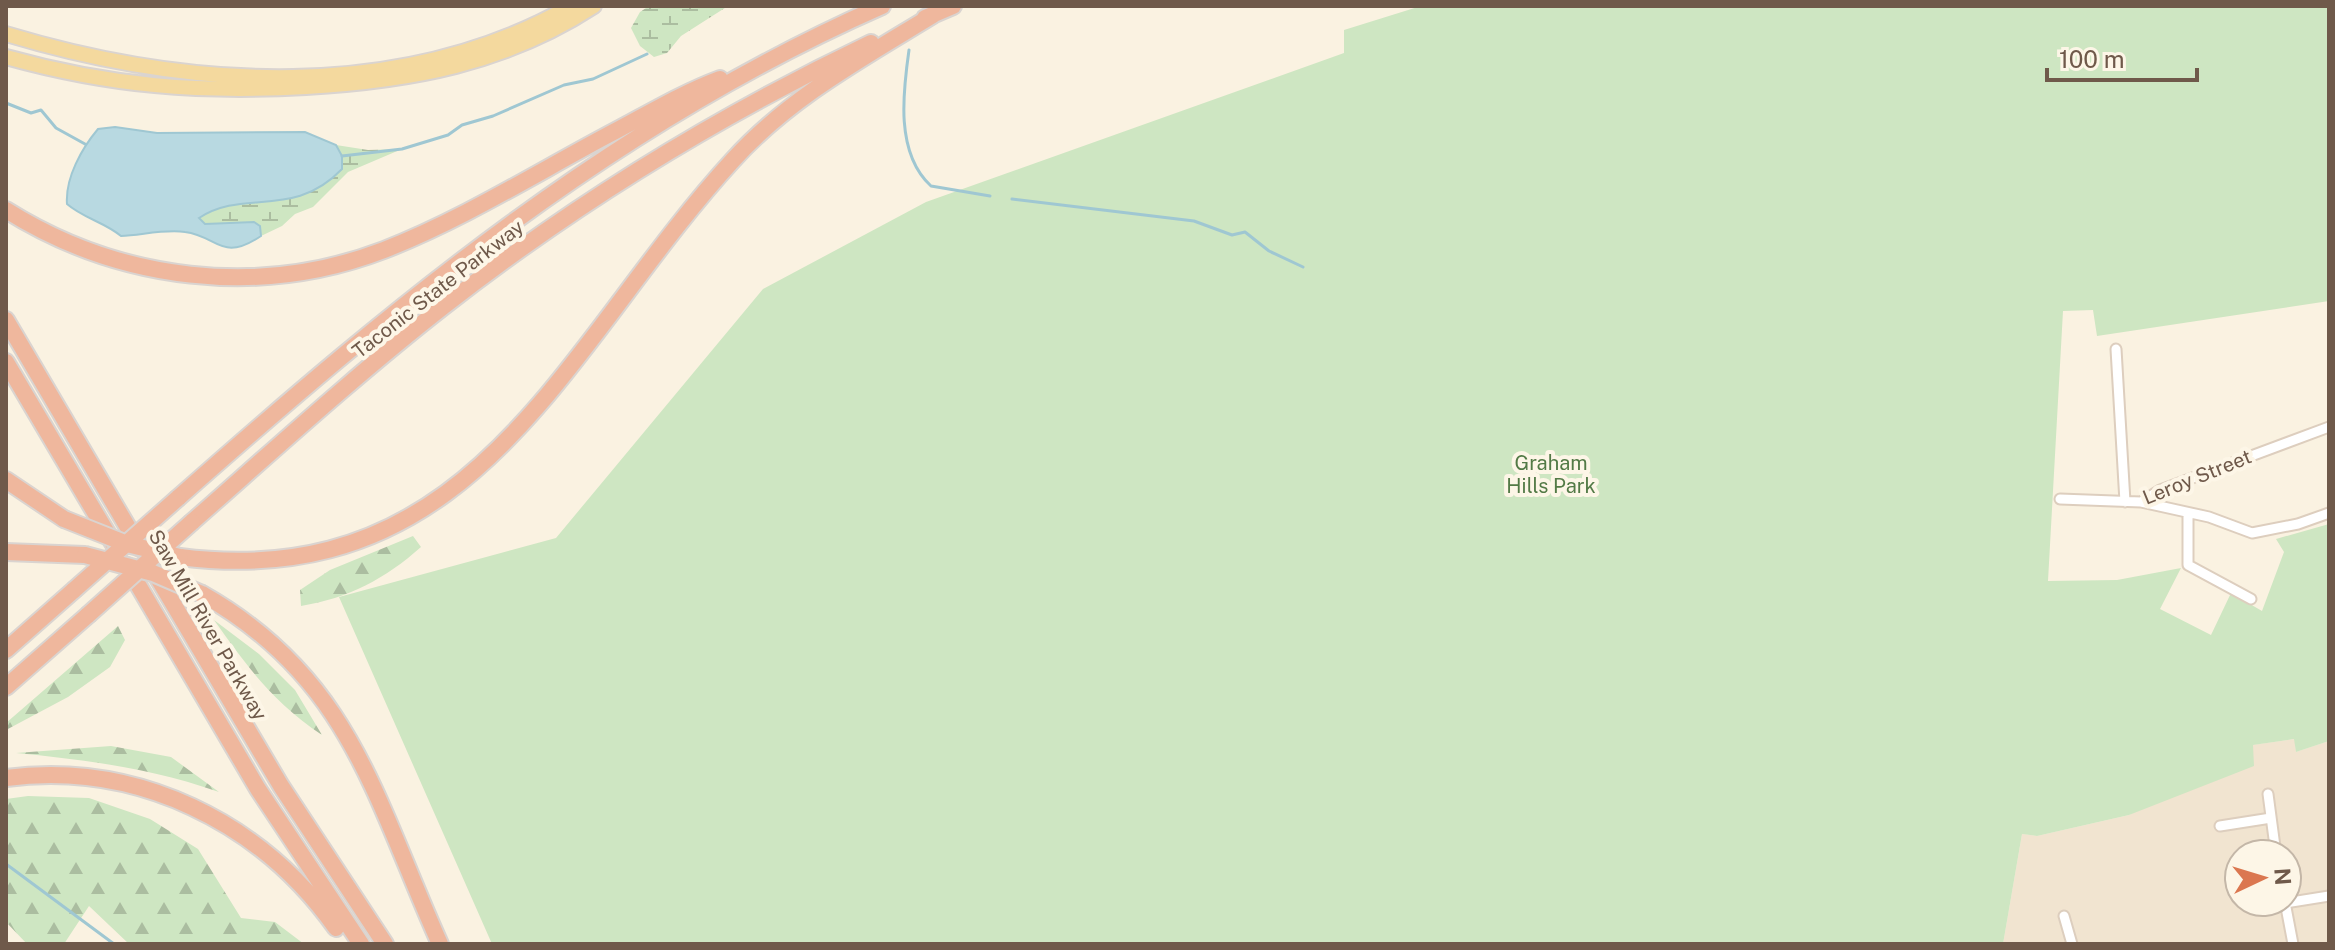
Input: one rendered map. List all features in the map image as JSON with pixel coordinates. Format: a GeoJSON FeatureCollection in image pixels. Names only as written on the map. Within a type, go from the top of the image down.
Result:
{"type":"FeatureCollection","features":[{"type":"Feature","properties":{"kind":"highway","name":"Taconic State Parkway"},"geometry":{"type":"LineString","coordinates":[[6,650],[351,345],[477,246],[618,150],[770,62],[882,6]]}},
{"type":"Feature","properties":{"kind":"highway","name":"Taconic State Parkway"},"geometry":{"type":"LineString","coordinates":[[6,687],[388,351],[563,219],[752,104],[953,6]]}},
{"type":"Feature","properties":{"kind":"highway"},"geometry":{"type":"LineString","coordinates":[[6,480],[64,519],[127,544],[180,557],[245,561],[317,552],[387,529],[450,493],[515,433],[698,201],[753,139],[805,95],[933,15]]}},
{"type":"Feature","properties":{"kind":"highway"},"geometry":{"type":"LineString","coordinates":[[6,210],[77,247],[143,268],[225,277],[305,272],[359,258],[416,236],[690,92],[770,62]]}},
{"type":"Feature","properties":{"kind":"highway","name":"Saw Mill River Parkway"},"geometry":{"type":"LineString","coordinates":[[6,320],[281,786],[385,944]]}},
{"type":"Feature","properties":{"kind":"highway","name":"Saw Mill River Parkway"},"geometry":{"type":"LineString","coordinates":[[6,362],[258,789],[361,944]]}},
{"type":"Feature","properties":{"kind":"highway"},"geometry":{"type":"LineString","coordinates":[[6,552],[85,555],[143,569],[202,594],[270,640],[297,666],[335,713],[364,764],[440,944]]}},
{"type":"Feature","properties":{"kind":"highway"},"geometry":{"type":"LineString","coordinates":[[6,778],[53,775],[110,780],[162,794],[203,811],[257,844],[288,871],[348,944]]}},
{"type":"Feature","properties":{"kind":"main road"},"geometry":{"type":"LineString","coordinates":[[6,34],[94,58],[186,74],[243,77],[353,73],[427,63],[467,52],[520,32],[571,6]]}},
{"type":"Feature","properties":{"kind":"main road"},"geometry":{"type":"LineString","coordinates":[[6,57],[89,78],[172,89],[238,90],[368,83],[427,75],[486,59],[547,33],[594,6]]}},
{"type":"Feature","properties":{"kind":"street"},"geometry":{"type":"LineString","coordinates":[[2116,349],[2125,502]]}},
{"type":"Feature","properties":{"kind":"street","name":"Leroy Street"},"geometry":{"type":"LineString","coordinates":[[2060,499],[2141,502],[2160,490],[2329,427]]}},
{"type":"Feature","properties":{"kind":"street"},"geometry":{"type":"LineString","coordinates":[[2141,502],[2209,517],[2252,533],[2298,524],[2329,513]]}},
{"type":"Feature","properties":{"kind":"street"},"geometry":{"type":"LineString","coordinates":[[2188,513],[2188,565],[2251,599]]}},
{"type":"Feature","properties":{"kind":"street"},"geometry":{"type":"LineString","coordinates":[[2268,794],[2274,838]]}},
{"type":"Feature","properties":{"kind":"street"},"geometry":{"type":"LineString","coordinates":[[2220,826],[2271,818]]}},
{"type":"Feature","properties":{"kind":"street"},"geometry":{"type":"LineString","coordinates":[[2303,900],[2329,896]]}},
{"type":"Feature","properties":{"kind":"street"},"geometry":{"type":"LineString","coordinates":[[2064,916],[2072,944]]}},
{"type":"Feature","properties":{"kind":"street"},"geometry":{"type":"LineString","coordinates":[[2288,918],[2293,944]]}},
{"type":"Feature","properties":{"kind":"shaded area"},"geometry":{"type":"Polygon","coordinates":[[[2295,739],[2296,752],[2329,741],[2329,944],[2003,944],[2022,834],[2037,836],[2129,815],[2252,745],[2295,739]]]}},
{"type":"Feature","properties":{"kind":"green space"},"geometry":{"type":"Polygon","coordinates":[[[649,6],[728,6],[681,36],[667,53],[654,57],[640,46],[631,28],[640,12],[649,6]]]}},
{"type":"Feature","properties":{"kind":"green space","name":"Graham Hills Park"},"geometry":{"type":"Polygon","coordinates":[[[1421,6],[2329,6],[2329,301],[2097,336],[2093,310],[2063,311],[2048,581],[2117,580],[2181,568],[2160,609],[2211,635],[2231,593],[2262,611],[2284,552],[2276,539],[2329,524],[2329,741],[2296,752],[2294,739],[2253,745],[2254,766],[2129,815],[2037,836],[2022,834],[2003,944],[492,944],[339,597],[556,538],[763,289],[926,202],[1344,53],[1344,30],[1421,6]]]}},
{"type":"Feature","properties":{"kind":"green space"},"geometry":{"type":"Polygon","coordinates":[[[336,145],[368,150],[402,149],[348,172],[313,207],[295,214],[282,226],[261,236],[260,226],[238,222],[205,224],[198,218],[233,205],[287,199],[324,185],[342,169],[342,156],[336,145]]]}},
{"type":"Feature","properties":{"kind":"green space"},"geometry":{"type":"Polygon","coordinates":[[[413,536],[421,547],[380,578],[335,598],[301,606],[300,590],[330,570],[413,536]]]}},
{"type":"Feature","properties":{"kind":"green space"},"geometry":{"type":"Polygon","coordinates":[[[214,620],[259,654],[295,690],[322,735],[289,710],[262,683],[214,620]]]}},
{"type":"Feature","properties":{"kind":"green space"},"geometry":{"type":"Polygon","coordinates":[[[118,626],[125,640],[110,667],[68,697],[6,730],[6,723],[118,626]]]}},
{"type":"Feature","properties":{"kind":"green space"},"geometry":{"type":"Polygon","coordinates":[[[111,746],[171,757],[219,792],[119,766],[16,753],[111,746]]]}},
{"type":"Feature","properties":{"kind":"green space"},"geometry":{"type":"Polygon","coordinates":[[[28,796],[89,798],[150,819],[198,849],[241,918],[275,922],[304,944],[129,944],[89,906],[64,944],[27,944],[6,922],[6,799],[28,796]]]}},
{"type":"Feature","properties":{"kind":"water"},"geometry":{"type":"Polygon","coordinates":[[[115,127],[157,133],[305,132],[336,145],[342,156],[342,169],[324,185],[305,194],[216,209],[199,218],[205,224],[254,222],[260,226],[261,236],[248,244],[228,248],[196,234],[177,231],[121,236],[67,204],[72,174],[86,145],[98,129],[115,127]]]}},
{"type":"Feature","properties":{"kind":"waterway"},"geometry":{"type":"LineString","coordinates":[[909,50],[904,121],[907,140],[919,172],[931,186],[990,196]]}},
{"type":"Feature","properties":{"kind":"waterway"},"geometry":{"type":"LineString","coordinates":[[342,156],[402,149],[448,135],[462,125],[493,116],[564,85],[593,79],[647,54]]}},
{"type":"Feature","properties":{"kind":"waterway"},"geometry":{"type":"LineString","coordinates":[[6,103],[31,113],[41,110],[56,128],[85,144]]}},
{"type":"Feature","properties":{"kind":"waterway"},"geometry":{"type":"LineString","coordinates":[[1012,199],[1194,221],[1232,235],[1245,232],[1269,251],[1303,267]]}},
{"type":"Feature","properties":{"kind":"waterway"},"geometry":{"type":"LineString","coordinates":[[6,864],[114,944]]}}]}
